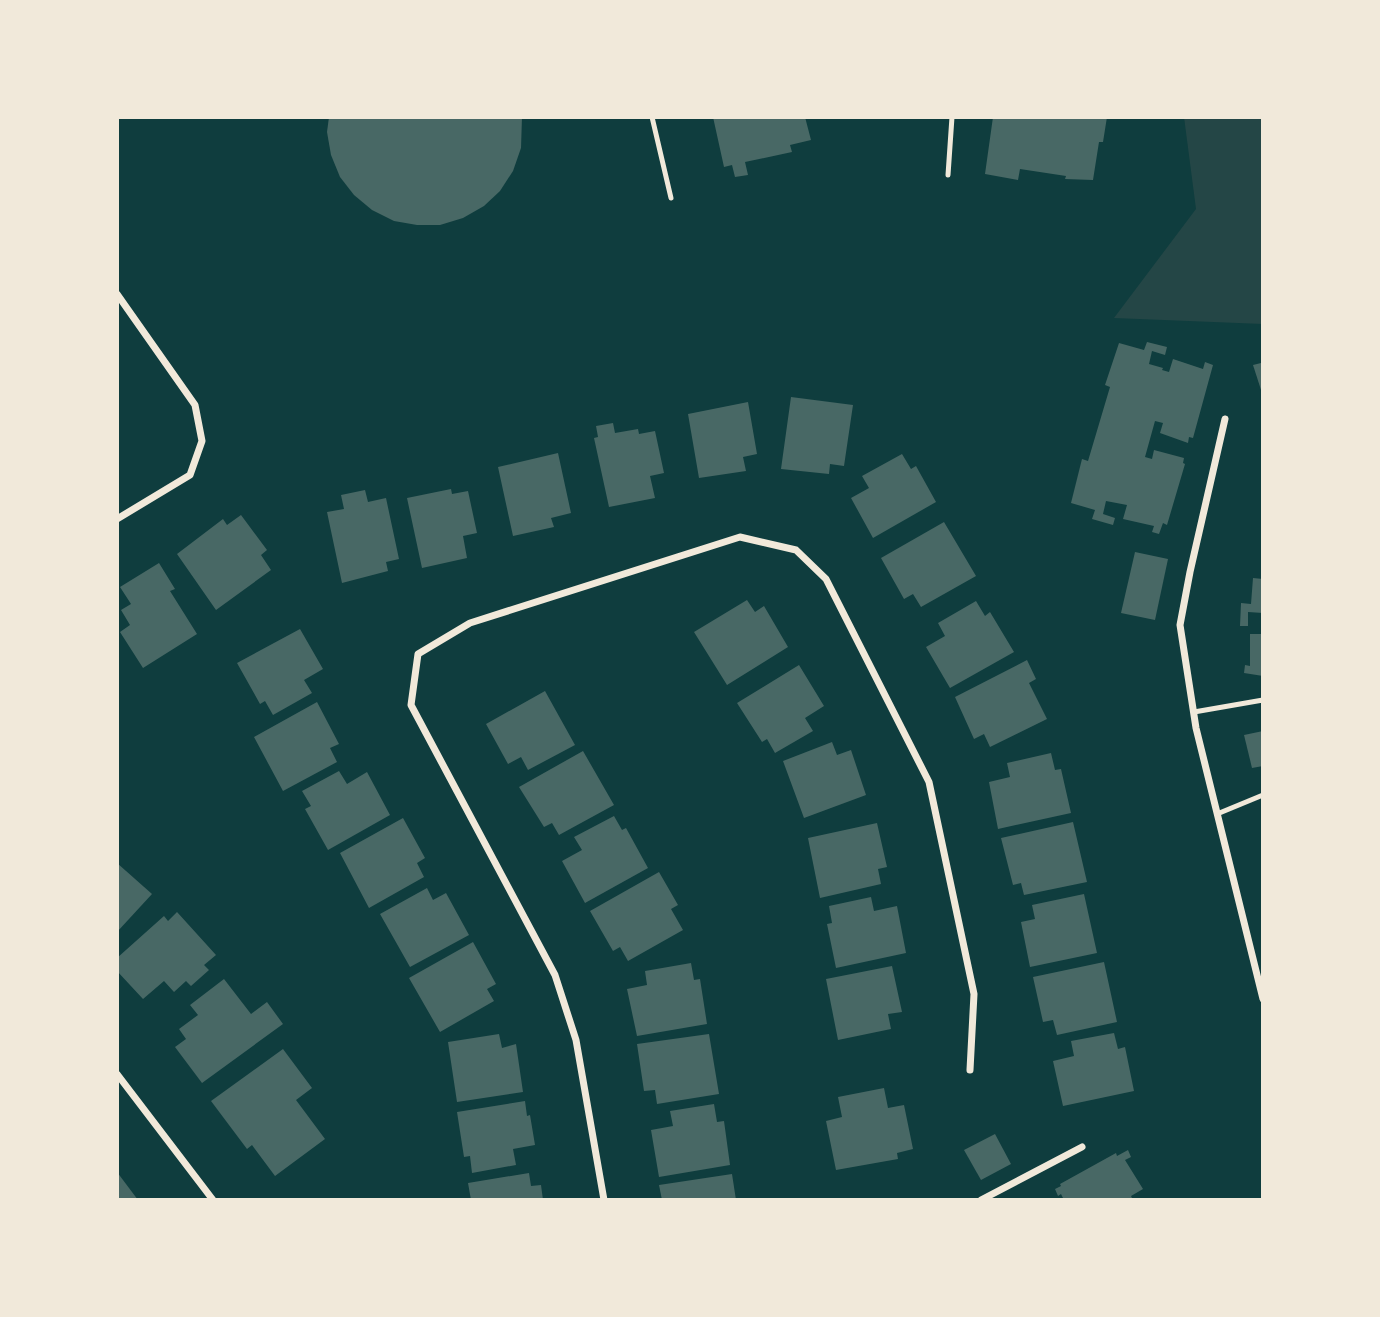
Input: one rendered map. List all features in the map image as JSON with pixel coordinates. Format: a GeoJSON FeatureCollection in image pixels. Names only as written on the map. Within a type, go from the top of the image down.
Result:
{"type":"FeatureCollection","features":[{"type":"Feature","properties":{"kind":"street"},"geometry":{"type":"LineString","coordinates":[[117,294],[195,405],[202,442],[190,475],[117,519]]}},
{"type":"Feature","properties":{"kind":"street"},"geometry":{"type":"LineString","coordinates":[[1225,419],[1180,625],[1194,712],[1263,999]]}},
{"type":"Feature","properties":{"kind":"street"},"geometry":{"type":"LineString","coordinates":[[604,1200],[576,1040],[555,975],[411,705],[418,654],[470,624],[740,537],[796,550],[826,579],[929,782],[974,994],[970,1070]]}},
{"type":"Feature","properties":{"kind":"street"},"geometry":{"type":"LineString","coordinates":[[117,1074],[213,1200]]}},
{"type":"Feature","properties":{"kind":"street"},"geometry":{"type":"LineString","coordinates":[[981,1200],[1082,1147]]}},
{"type":"Feature","properties":{"kind":"lane"},"geometry":{"type":"LineString","coordinates":[[652,117],[671,198]]}},
{"type":"Feature","properties":{"kind":"lane"},"geometry":{"type":"LineString","coordinates":[[948,175],[952,117]]}},
{"type":"Feature","properties":{"kind":"lane"},"geometry":{"type":"LineString","coordinates":[[1194,712],[1263,700]]}},
{"type":"Feature","properties":{"kind":"lane"},"geometry":{"type":"LineString","coordinates":[[1217,814],[1263,795]]}},
{"type":"Feature","properties":{"kind":"shaded area"},"geometry":{"type":"Polygon","coordinates":[[[1184,117],[1263,117],[1263,324],[1114,318],[1196,209],[1184,117]]]}},
{"type":"Feature","properties":{"kind":"building"},"geometry":{"type":"Polygon","coordinates":[[[329,117],[522,117],[521,148],[513,171],[500,191],[484,206],[463,218],[440,225],[417,225],[394,221],[372,210],[354,195],[340,177],[331,155],[327,132],[329,117]]]}},
{"type":"Feature","properties":{"kind":"building"},"geometry":{"type":"Polygon","coordinates":[[[713,117],[805,117],[811,140],[790,145],[792,152],[745,162],[748,175],[735,177],[732,165],[724,167],[713,117]]]}},
{"type":"Feature","properties":{"kind":"building"},"geometry":{"type":"Polygon","coordinates":[[[993,117],[1107,117],[1103,142],[1099,142],[1093,180],[1065,179],[1066,176],[1020,169],[1018,180],[985,174],[993,117]]]}},
{"type":"Feature","properties":{"kind":"building"},"geometry":{"type":"Polygon","coordinates":[[[1147,342],[1167,347],[1165,355],[1152,351],[1149,364],[1163,368],[1162,370],[1169,372],[1173,359],[1203,369],[1205,362],[1213,365],[1193,438],[1189,437],[1188,443],[1160,433],[1163,423],[1155,421],[1145,457],[1152,459],[1154,450],[1184,458],[1185,464],[1167,525],[1163,523],[1159,534],[1152,532],[1154,526],[1123,519],[1127,505],[1106,501],[1103,514],[1115,518],[1113,525],[1092,519],[1095,510],[1071,503],[1082,459],[1088,461],[1110,387],[1105,385],[1119,343],[1144,350],[1147,342]]]}},
{"type":"Feature","properties":{"kind":"building"},"geometry":{"type":"Polygon","coordinates":[[[1261,363],[1263,366],[1262,393],[1253,365],[1261,363]]]}},
{"type":"Feature","properties":{"kind":"building"},"geometry":{"type":"Polygon","coordinates":[[[791,397],[853,405],[844,466],[830,464],[829,474],[781,469],[791,397]]]}},
{"type":"Feature","properties":{"kind":"building"},"geometry":{"type":"Polygon","coordinates":[[[748,402],[757,454],[743,457],[746,471],[699,478],[688,414],[748,402]]]}},
{"type":"Feature","properties":{"kind":"building"},"geometry":{"type":"Polygon","coordinates":[[[613,423],[615,433],[638,429],[639,434],[655,431],[664,473],[650,476],[655,498],[609,507],[594,438],[598,437],[596,426],[613,423]]]}},
{"type":"Feature","properties":{"kind":"building"},"geometry":{"type":"Polygon","coordinates":[[[558,453],[571,513],[551,518],[554,527],[513,536],[498,467],[558,453]]]}},
{"type":"Feature","properties":{"kind":"building"},"geometry":{"type":"Polygon","coordinates":[[[902,454],[911,469],[916,466],[936,502],[873,538],[851,498],[869,488],[862,476],[902,454]]]}},
{"type":"Feature","properties":{"kind":"building"},"geometry":{"type":"Polygon","coordinates":[[[451,489],[452,494],[468,491],[477,533],[463,536],[467,558],[422,568],[407,498],[451,489]]]}},
{"type":"Feature","properties":{"kind":"building"},"geometry":{"type":"Polygon","coordinates":[[[365,490],[368,502],[386,498],[399,559],[386,562],[388,571],[342,583],[327,512],[344,509],[341,495],[365,490]]]}},
{"type":"Feature","properties":{"kind":"building"},"geometry":{"type":"Polygon","coordinates":[[[241,515],[267,550],[261,555],[271,570],[216,610],[177,554],[223,519],[227,525],[241,515]]]}},
{"type":"Feature","properties":{"kind":"building"},"geometry":{"type":"Polygon","coordinates":[[[944,522],[976,576],[921,607],[913,594],[904,599],[881,558],[944,522]]]}},
{"type":"Feature","properties":{"kind":"building"},"geometry":{"type":"Polygon","coordinates":[[[1135,552],[1168,559],[1155,620],[1121,613],[1135,552]]]}},
{"type":"Feature","properties":{"kind":"building"},"geometry":{"type":"Polygon","coordinates":[[[159,563],[175,589],[170,591],[197,634],[143,668],[120,632],[130,625],[121,610],[131,604],[120,587],[159,563]]]}},
{"type":"Feature","properties":{"kind":"building"},"geometry":{"type":"Polygon","coordinates":[[[1253,578],[1263,579],[1263,613],[1248,612],[1248,626],[1240,626],[1241,603],[1251,604],[1253,578]]]}},
{"type":"Feature","properties":{"kind":"building"},"geometry":{"type":"Polygon","coordinates":[[[747,600],[755,612],[764,606],[788,647],[727,685],[694,632],[747,600]]]}},
{"type":"Feature","properties":{"kind":"building"},"geometry":{"type":"Polygon","coordinates":[[[976,601],[985,616],[990,612],[1014,652],[950,688],[926,647],[945,636],[938,623],[976,601]]]}},
{"type":"Feature","properties":{"kind":"building"},"geometry":{"type":"Polygon","coordinates":[[[300,629],[323,669],[304,680],[312,693],[273,715],[265,701],[260,704],[237,663],[300,629]]]}},
{"type":"Feature","properties":{"kind":"building"},"geometry":{"type":"Polygon","coordinates":[[[1250,634],[1263,634],[1263,676],[1244,673],[1245,665],[1250,666],[1250,634]]]}},
{"type":"Feature","properties":{"kind":"building"},"geometry":{"type":"Polygon","coordinates":[[[1027,660],[1036,679],[1029,683],[1047,719],[990,747],[984,734],[974,739],[955,697],[1027,660]]]}},
{"type":"Feature","properties":{"kind":"building"},"geometry":{"type":"Polygon","coordinates":[[[799,665],[824,706],[805,718],[813,731],[775,753],[767,739],[762,742],[737,703],[799,665]]]}},
{"type":"Feature","properties":{"kind":"building"},"geometry":{"type":"Polygon","coordinates":[[[545,691],[575,745],[528,770],[521,757],[508,764],[486,724],[545,691]]]}},
{"type":"Feature","properties":{"kind":"building"},"geometry":{"type":"Polygon","coordinates":[[[317,702],[339,744],[330,748],[337,762],[283,791],[254,737],[317,702]]]}},
{"type":"Feature","properties":{"kind":"building"},"geometry":{"type":"Polygon","coordinates":[[[1263,731],[1263,766],[1252,768],[1244,735],[1263,731]]]}},
{"type":"Feature","properties":{"kind":"building"},"geometry":{"type":"Polygon","coordinates":[[[832,742],[837,755],[851,750],[866,795],[804,818],[783,761],[832,742]]]}},
{"type":"Feature","properties":{"kind":"building"},"geometry":{"type":"Polygon","coordinates":[[[583,751],[614,805],[559,835],[552,823],[544,827],[519,787],[583,751]]]}},
{"type":"Feature","properties":{"kind":"building"},"geometry":{"type":"Polygon","coordinates":[[[1051,753],[1055,770],[1061,769],[1071,813],[998,829],[989,782],[1010,777],[1007,763],[1051,753]]]}},
{"type":"Feature","properties":{"kind":"building"},"geometry":{"type":"Polygon","coordinates":[[[339,771],[347,784],[367,772],[390,815],[328,850],[305,809],[311,806],[302,791],[339,771]]]}},
{"type":"Feature","properties":{"kind":"building"},"geometry":{"type":"Polygon","coordinates":[[[614,816],[622,830],[626,828],[648,868],[585,903],[562,861],[582,850],[574,837],[614,816]]]}},
{"type":"Feature","properties":{"kind":"building"},"geometry":{"type":"Polygon","coordinates":[[[403,818],[425,858],[417,863],[424,877],[369,908],[340,853],[403,818]]]}},
{"type":"Feature","properties":{"kind":"building"},"geometry":{"type":"Polygon","coordinates":[[[1073,822],[1087,882],[1024,895],[1021,883],[1013,885],[1001,838],[1073,822]]]}},
{"type":"Feature","properties":{"kind":"building"},"geometry":{"type":"Polygon","coordinates":[[[877,823],[887,867],[878,869],[881,884],[820,898],[808,838],[877,823]]]}},
{"type":"Feature","properties":{"kind":"building"},"geometry":{"type":"Polygon","coordinates":[[[117,863],[152,894],[117,932],[117,863]]]}},
{"type":"Feature","properties":{"kind":"building"},"geometry":{"type":"Polygon","coordinates":[[[659,872],[678,905],[671,909],[683,930],[628,961],[620,947],[613,951],[590,911],[659,872]]]}},
{"type":"Feature","properties":{"kind":"building"},"geometry":{"type":"Polygon","coordinates":[[[427,888],[433,900],[446,893],[469,935],[410,967],[380,914],[427,888]]]}},
{"type":"Feature","properties":{"kind":"building"},"geometry":{"type":"Polygon","coordinates":[[[1084,894],[1097,953],[1030,967],[1021,922],[1035,919],[1032,905],[1084,894]]]}},
{"type":"Feature","properties":{"kind":"building"},"geometry":{"type":"Polygon","coordinates":[[[871,897],[874,911],[897,906],[906,953],[836,968],[827,924],[832,923],[829,906],[871,897]]]}},
{"type":"Feature","properties":{"kind":"building"},"geometry":{"type":"Polygon","coordinates":[[[177,912],[216,955],[204,965],[209,970],[191,986],[186,981],[174,992],[164,981],[143,999],[117,971],[117,958],[164,916],[168,921],[177,912]]]}},
{"type":"Feature","properties":{"kind":"building"},"geometry":{"type":"Polygon","coordinates":[[[473,942],[496,984],[487,989],[494,1001],[440,1032],[409,978],[473,942]]]}},
{"type":"Feature","properties":{"kind":"building"},"geometry":{"type":"Polygon","coordinates":[[[1104,962],[1117,1022],[1057,1035],[1053,1020],[1043,1022],[1033,977],[1104,962]]]}},
{"type":"Feature","properties":{"kind":"building"},"geometry":{"type":"Polygon","coordinates":[[[691,963],[694,980],[700,979],[707,1024],[637,1036],[627,989],[647,985],[645,971],[691,963]]]}},
{"type":"Feature","properties":{"kind":"building"},"geometry":{"type":"Polygon","coordinates":[[[892,966],[902,1012],[888,1014],[891,1029],[838,1040],[826,979],[892,966]]]}},
{"type":"Feature","properties":{"kind":"building"},"geometry":{"type":"Polygon","coordinates":[[[224,979],[251,1014],[267,1002],[283,1024],[202,1083],[175,1047],[186,1039],[179,1029],[198,1015],[190,1005],[224,979]]]}},
{"type":"Feature","properties":{"kind":"building"},"geometry":{"type":"Polygon","coordinates":[[[1114,1033],[1118,1049],[1125,1047],[1134,1091],[1063,1106],[1053,1061],[1074,1056],[1071,1041],[1114,1033]]]}},
{"type":"Feature","properties":{"kind":"building"},"geometry":{"type":"Polygon","coordinates":[[[499,1034],[502,1048],[516,1044],[523,1092],[457,1102],[448,1042],[499,1034]]]}},
{"type":"Feature","properties":{"kind":"building"},"geometry":{"type":"Polygon","coordinates":[[[709,1034],[719,1094],[657,1104],[655,1090],[644,1091],[637,1044],[709,1034]]]}},
{"type":"Feature","properties":{"kind":"building"},"geometry":{"type":"Polygon","coordinates":[[[283,1049],[312,1088],[296,1100],[325,1139],[275,1176],[252,1145],[247,1149],[211,1101],[283,1049]]]}},
{"type":"Feature","properties":{"kind":"building"},"geometry":{"type":"Polygon","coordinates":[[[884,1088],[888,1108],[904,1105],[913,1149],[897,1153],[898,1159],[836,1170],[826,1121],[842,1117],[838,1097],[884,1088]]]}},
{"type":"Feature","properties":{"kind":"building"},"geometry":{"type":"Polygon","coordinates":[[[525,1101],[535,1145],[513,1149],[516,1165],[472,1173],[470,1156],[464,1157],[457,1112],[525,1101]]]}},
{"type":"Feature","properties":{"kind":"building"},"geometry":{"type":"Polygon","coordinates":[[[714,1104],[717,1122],[724,1121],[730,1165],[659,1177],[651,1130],[673,1126],[670,1111],[714,1104]]]}},
{"type":"Feature","properties":{"kind":"building"},"geometry":{"type":"Polygon","coordinates":[[[995,1134],[1011,1164],[981,1180],[964,1150],[995,1134]]]}},
{"type":"Feature","properties":{"kind":"building"},"geometry":{"type":"Polygon","coordinates":[[[1128,1150],[1131,1157],[1125,1160],[1143,1189],[1131,1196],[1133,1200],[1064,1200],[1061,1194],[1058,1196],[1055,1189],[1061,1186],[1060,1184],[1116,1153],[1117,1156],[1128,1150]]]}},
{"type":"Feature","properties":{"kind":"building"},"geometry":{"type":"Polygon","coordinates":[[[117,1172],[138,1200],[117,1200],[117,1172]]]}},
{"type":"Feature","properties":{"kind":"building"},"geometry":{"type":"Polygon","coordinates":[[[529,1173],[531,1186],[541,1185],[543,1200],[471,1200],[468,1183],[529,1173]]]}},
{"type":"Feature","properties":{"kind":"building"},"geometry":{"type":"Polygon","coordinates":[[[732,1174],[736,1200],[662,1200],[659,1185],[732,1174]]]}}]}
